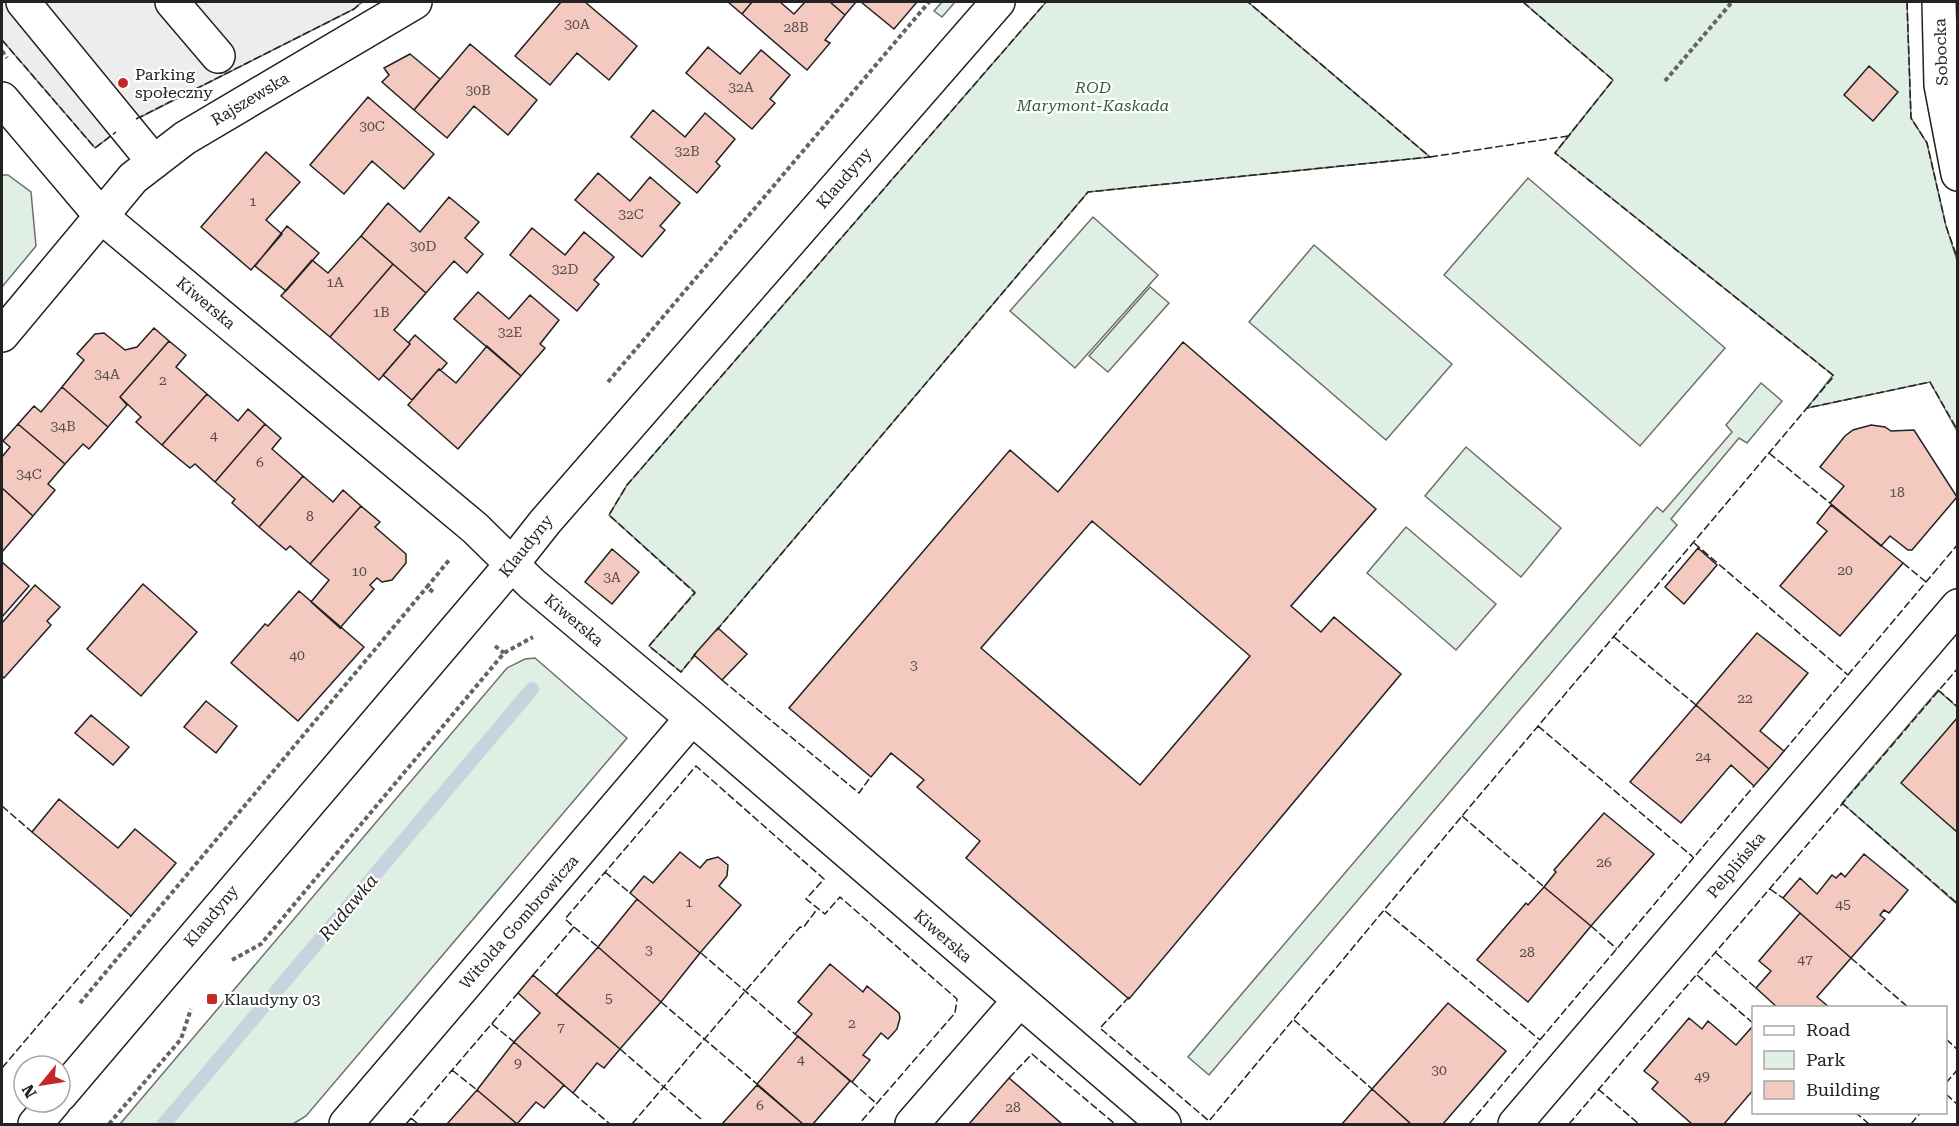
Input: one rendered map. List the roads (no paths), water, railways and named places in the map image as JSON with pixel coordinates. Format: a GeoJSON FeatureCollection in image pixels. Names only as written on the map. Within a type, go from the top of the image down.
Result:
{"type":"FeatureCollection","features":[{"type":"Feature","properties":{"kind":"street"},"geometry":{"type":"LineString","coordinates":[[23,2],[154,162]]}},
{"type":"Feature","properties":{"kind":"street"},"geometry":{"type":"LineString","coordinates":[[172,2],[218,56]]}},
{"type":"Feature","properties":{"kind":"street","name":"Rajszewska"},"geometry":{"type":"LineString","coordinates":[[2,335],[133,178],[185,138],[415,2]]}},
{"type":"Feature","properties":{"kind":"street","name":"Klaudyny"},"geometry":{"type":"LineString","coordinates":[[72,1081],[511,565],[545,522],[998,2]]}},
{"type":"Feature","properties":{"kind":"street","name":"Sobocka"},"geometry":{"type":"LineString","coordinates":[[1939,2],[1941,86],[1958,174]]}},
{"type":"Feature","properties":{"kind":"street","name":"Kiwerska"},"geometry":{"type":"LineString","coordinates":[[2,99],[102,217],[475,528],[511,565],[1164,1125]]}},
{"type":"Feature","properties":{"kind":"street","name":"Pelplińska"},"geometry":{"type":"LineString","coordinates":[[1515,1125],[1958,606]]}},
{"type":"Feature","properties":{"kind":"street","name":"Witolda Gombrowicza"},"geometry":{"type":"LineString","coordinates":[[345,1125],[692,718]]}},
{"type":"Feature","properties":{"kind":"street"},"geometry":{"type":"LineString","coordinates":[[912,1125],[1019,1001]]}},
{"type":"Feature","properties":{"kind":"waterway","name":"Rudawka"},"geometry":{"type":"LineString","coordinates":[[164,1124],[532,689]]}},
{"type":"Feature","properties":{"kind":"place","name":"Parking społeczny"},"geometry":{"type":"Point","coordinates":[123,83]}},
{"type":"Feature","properties":{"kind":"place","name":"Klaudyny 03"},"geometry":{"type":"Point","coordinates":[212,999]}},
{"type":"Feature","properties":{"kind":"park label","name":"ROD Marymont-Kaskada"},"geometry":{"type":"Point","coordinates":[1093,96]}}]}
